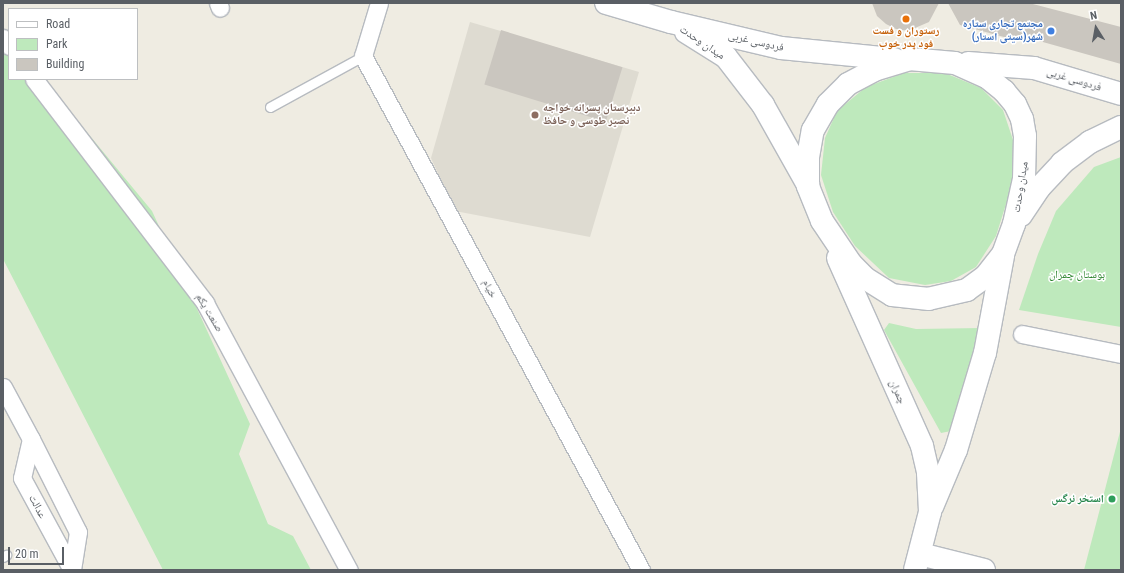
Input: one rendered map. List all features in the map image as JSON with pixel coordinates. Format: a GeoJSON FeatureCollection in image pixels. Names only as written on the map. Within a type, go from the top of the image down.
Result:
{"type":"FeatureCollection","features":[{"type":"Feature","properties":{"kind":"main road","name":"فردوسی غربی"},"geometry":{"type":"LineString","coordinates":[[606,3],[644,8],[671,22],[781,48],[861,57],[909,59]]}},
{"type":"Feature","properties":{"kind":"main road","name":"میدان وحدت"},"geometry":{"type":"LineString","coordinates":[[671,22],[726,57],[763,105],[808,186],[822,221],[851,264],[864,278],[892,295],[908,298],[929,299],[967,290],[986,276],[1003,254],[1014,224],[1024,179],[1026,156],[1022,119],[1004,91],[976,71],[955,62],[909,59],[874,70],[848,84],[828,104],[814,130],[808,157],[808,186]]}},
{"type":"Feature","properties":{"kind":"main road","name":"فردوسی غربی"},"geometry":{"type":"LineString","coordinates":[[955,62],[1034,68],[1121,94]]}},
{"type":"Feature","properties":{"kind":"main road"},"geometry":{"type":"LineString","coordinates":[[1014,224],[1039,188],[1062,163],[1090,142],[1121,127]]}},
{"type":"Feature","properties":{"kind":"main road","name":"چمران"},"geometry":{"type":"LineString","coordinates":[[822,221],[922,446],[928,474],[930,512],[917,562]]}},
{"type":"Feature","properties":{"kind":"main road"},"geometry":{"type":"LineString","coordinates":[[930,512],[956,450],[985,353],[1003,254]]}},
{"type":"Feature","properties":{"kind":"main road"},"geometry":{"type":"LineString","coordinates":[[917,562],[984,570]]}},
{"type":"Feature","properties":{"kind":"street"},"geometry":{"type":"LineString","coordinates":[[364,56],[379,3]]}},
{"type":"Feature","properties":{"kind":"street","name":"خیام"},"geometry":{"type":"LineString","coordinates":[[364,56],[641,570]]}},
{"type":"Feature","properties":{"kind":"street","name":"صنعت یکم"},"geometry":{"type":"LineString","coordinates":[[35,80],[205,303],[349,570]]}},
{"type":"Feature","properties":{"kind":"street"},"geometry":{"type":"LineString","coordinates":[[1022,334],[1121,354]]}},
{"type":"Feature","properties":{"kind":"street","name":"عدالت"},"geometry":{"type":"LineString","coordinates":[[3,387],[78,532],[72,570]]}},
{"type":"Feature","properties":{"kind":"street","name":"عدالت"},"geometry":{"type":"LineString","coordinates":[[31,439],[22,478],[72,570]]}},
{"type":"Feature","properties":{"kind":"lane"},"geometry":{"type":"LineString","coordinates":[[270,107],[364,56]]}},
{"type":"Feature","properties":{"kind":"shaded area","name":"دبیرستان پسرانه خواجه نصیر طوسی و حافظ"},"geometry":{"type":"Polygon","coordinates":[[[470,22],[639,72],[590,237],[455,211],[431,158],[470,22]]]}},
{"type":"Feature","properties":{"kind":"green space"},"geometry":{"type":"Polygon","coordinates":[[[3,31],[8,37],[8,80],[44,80],[152,211],[250,424],[239,454],[268,524],[293,536],[311,570],[163,570],[3,259],[3,31]]]}},
{"type":"Feature","properties":{"kind":"green space"},"geometry":{"type":"Polygon","coordinates":[[[904,73],[945,73],[981,88],[1003,110],[1013,140],[1012,185],[996,236],[976,267],[951,281],[925,285],[889,278],[855,246],[833,212],[821,175],[825,138],[837,111],[866,87],[904,73]]]}},
{"type":"Feature","properties":{"kind":"green space","name":"بوستان چمران"},"geometry":{"type":"Polygon","coordinates":[[[1121,157],[1121,327],[1019,310],[1038,254],[1056,211],[1094,167],[1121,157]]]}},
{"type":"Feature","properties":{"kind":"green space"},"geometry":{"type":"Polygon","coordinates":[[[889,323],[916,329],[981,328],[951,431],[941,433],[884,330],[889,323]]]}},
{"type":"Feature","properties":{"kind":"green space","name":"استخر نرگس"},"geometry":{"type":"Polygon","coordinates":[[[1121,428],[1121,570],[1084,570],[1121,428]]]}},
{"type":"Feature","properties":{"kind":"building","name":"رستوران و فست فود پدر خوب"},"geometry":{"type":"Polygon","coordinates":[[[872,3],[939,3],[929,22],[908,31],[896,29],[886,24],[877,16],[872,3]]]}},
{"type":"Feature","properties":{"kind":"building","name":"مجتمع تجاری ستاره شهر(سیتی استار)"},"geometry":{"type":"Polygon","coordinates":[[[948,3],[1029,3],[1121,27],[1121,64],[1018,35],[1015,40],[960,25],[948,3]]]}},
{"type":"Feature","properties":{"kind":"building"},"geometry":{"type":"Polygon","coordinates":[[[501,30],[622,67],[606,122],[484,85],[501,30]]]}},
{"type":"Feature","properties":{"kind":"place","name":"رستوران و فست فود پدر خوب"},"geometry":{"type":"Point","coordinates":[906,19]}},
{"type":"Feature","properties":{"kind":"place","name":"مجتمع تجاری ستاره شهر(سیتی استار)"},"geometry":{"type":"Point","coordinates":[1051,31]}},
{"type":"Feature","properties":{"kind":"place","name":"دبیرستان پسرانه خواجه نصیر طوسی و حافظ"},"geometry":{"type":"Point","coordinates":[535,115]}},
{"type":"Feature","properties":{"kind":"place","name":"استخر نرگس"},"geometry":{"type":"Point","coordinates":[1112,499]}}]}
